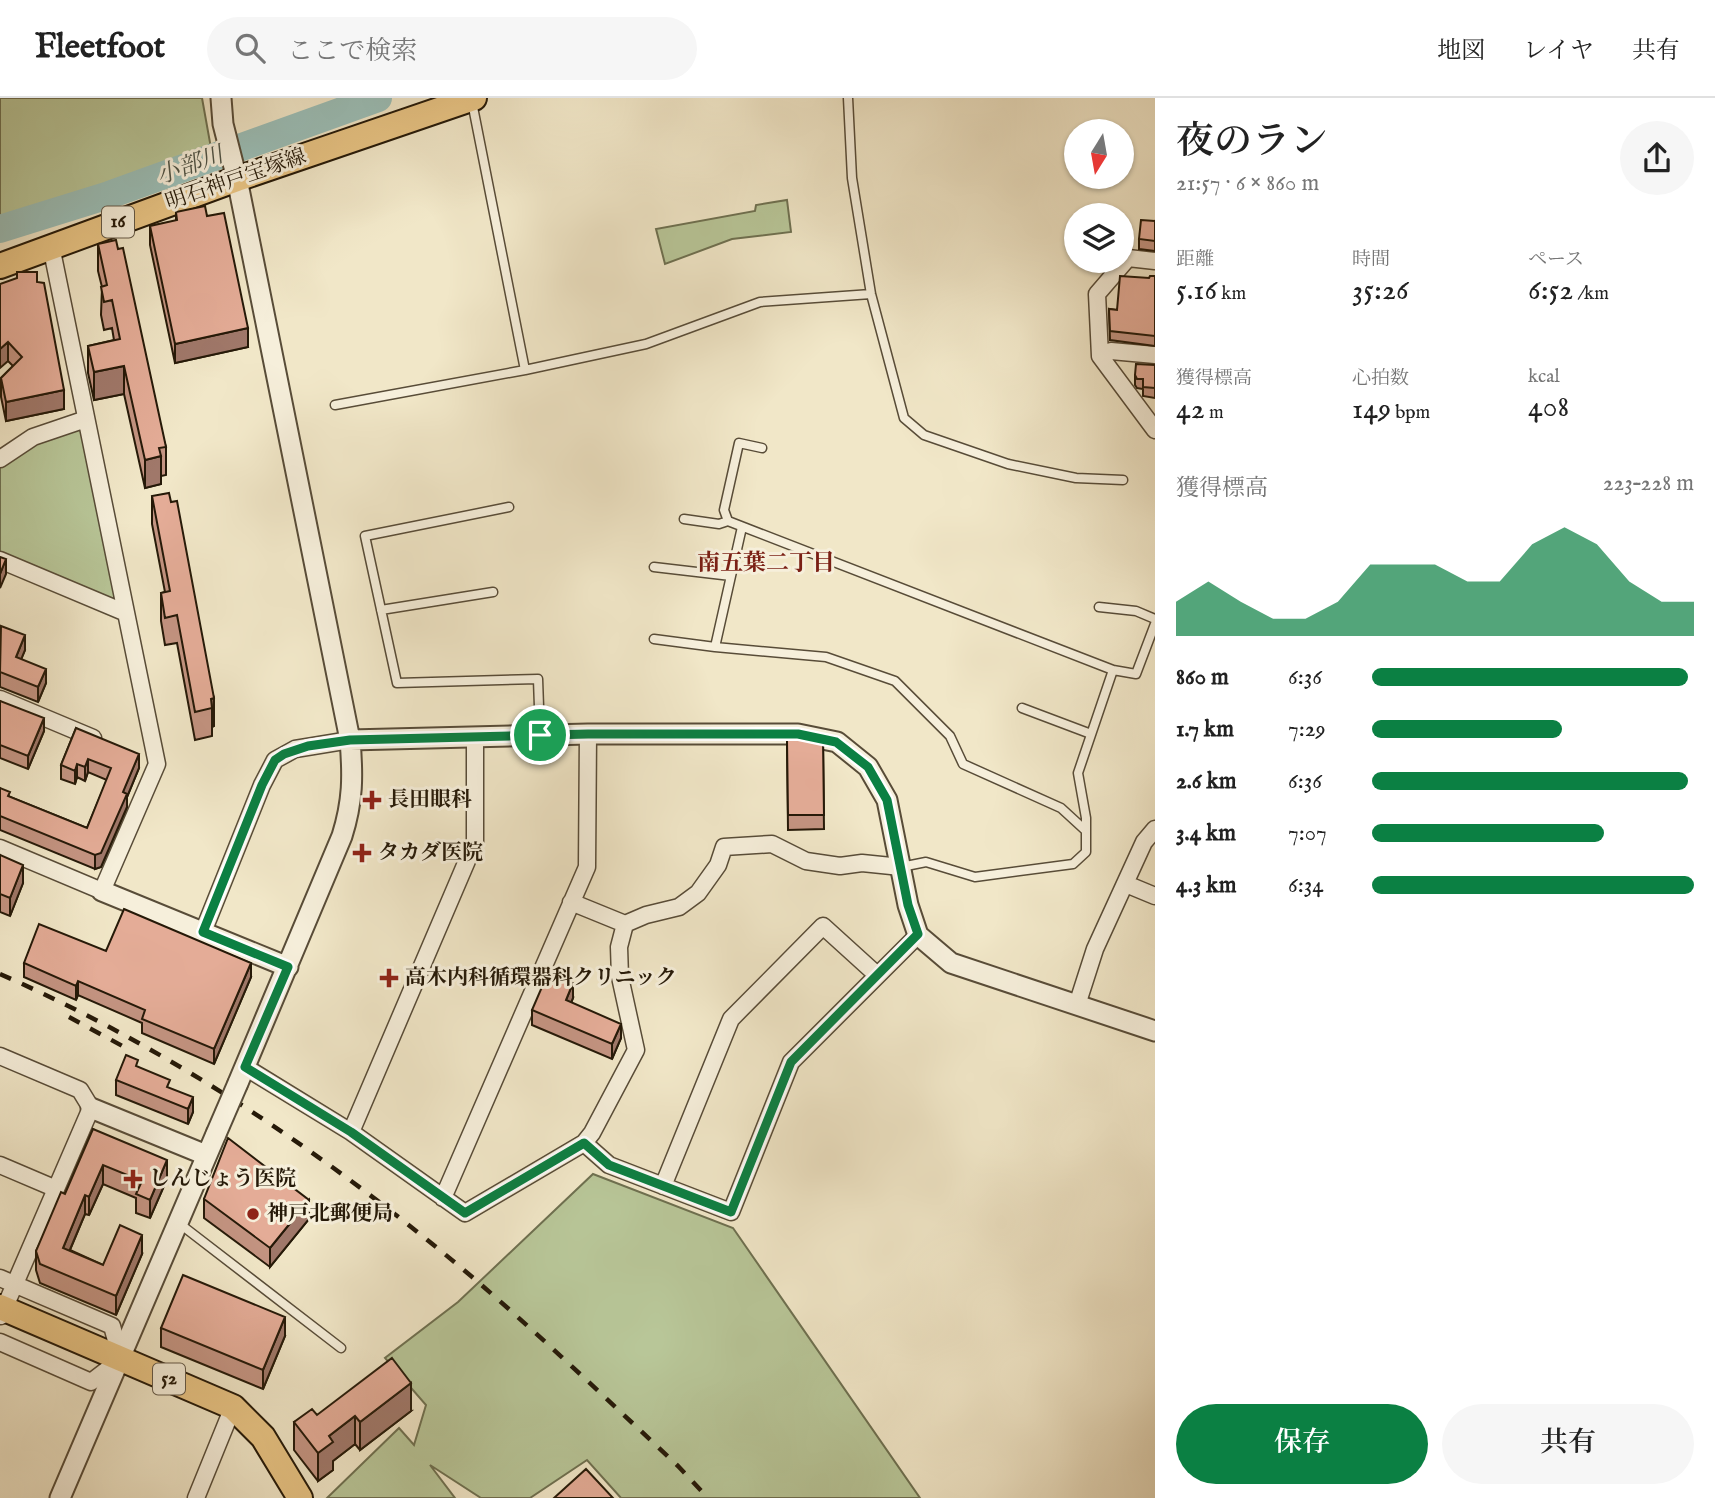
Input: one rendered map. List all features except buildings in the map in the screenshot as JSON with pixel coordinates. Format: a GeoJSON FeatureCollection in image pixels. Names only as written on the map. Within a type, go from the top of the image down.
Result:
{"type":"FeatureCollection","features":[{"type":"Feature","properties":{"kind":"main road","name":"明石神戸宝塚線"},"geometry":{"type":"LineString","coordinates":[[0,266],[235,173],[473,98]]}},
{"type":"Feature","properties":{"kind":"main road","name":"52"},"geometry":{"type":"LineString","coordinates":[[1,1311],[233,1407],[263,1437],[300,1498]]}},
{"type":"Feature","properties":{"kind":"street"},"geometry":{"type":"LineString","coordinates":[[61,1498],[288,967],[348,816],[353,795],[350,740],[223,124],[221,98]]}},
{"type":"Feature","properties":{"kind":"street"},"geometry":{"type":"LineString","coordinates":[[51,246],[126,613],[151,762],[102,891]]}},
{"type":"Feature","properties":{"kind":"street"},"geometry":{"type":"LineString","coordinates":[[1155,261],[1128,258],[1097,294],[1100,356],[1155,430]]}},
{"type":"Feature","properties":{"kind":"street"},"geometry":{"type":"LineString","coordinates":[[1100,356],[1111,351],[1155,355]]}},
{"type":"Feature","properties":{"kind":"street"},"geometry":{"type":"LineString","coordinates":[[0,460],[33,438],[86,419]]}},
{"type":"Feature","properties":{"kind":"street"},"geometry":{"type":"LineString","coordinates":[[0,560],[126,613]]}},
{"type":"Feature","properties":{"kind":"street"},"geometry":{"type":"LineString","coordinates":[[0,699],[108,744]]}},
{"type":"Feature","properties":{"kind":"street"},"geometry":{"type":"LineString","coordinates":[[203,932],[262,785],[275,760],[295,749],[350,740],[588,734],[798,734],[836,742],[868,767],[887,800],[908,905],[918,934],[951,963],[1155,1031]]}},
{"type":"Feature","properties":{"kind":"street"},"geometry":{"type":"LineString","coordinates":[[443,1198],[587,867],[588,734]]}},
{"type":"Feature","properties":{"kind":"street"},"geometry":{"type":"LineString","coordinates":[[351,1132],[475,842],[475,737]]}},
{"type":"Feature","properties":{"kind":"street"},"geometry":{"type":"LineString","coordinates":[[1077,1005],[1095,949],[1144,842],[1155,830]]}},
{"type":"Feature","properties":{"kind":"street"},"geometry":{"type":"LineString","coordinates":[[571,902],[625,924],[646,915],[679,907],[698,893],[718,865],[724,847],[772,844],[806,861],[817,863],[840,866],[862,863],[901,867]]}},
{"type":"Feature","properties":{"kind":"street"},"geometry":{"type":"LineString","coordinates":[[0,848],[288,967]]}},
{"type":"Feature","properties":{"kind":"street"},"geometry":{"type":"LineString","coordinates":[[1126,884],[1155,896]]}},
{"type":"Feature","properties":{"kind":"street"},"geometry":{"type":"LineString","coordinates":[[242,1075],[351,1132],[465,1213],[584,1143],[592,1133],[636,1050],[620,977],[619,947],[625,924]]}},
{"type":"Feature","properties":{"kind":"street"},"geometry":{"type":"LineString","coordinates":[[663,1186],[730,1019],[823,926],[877,975]]}},
{"type":"Feature","properties":{"kind":"street"},"geometry":{"type":"LineString","coordinates":[[584,1143],[609,1165],[731,1212],[791,1062],[918,934]]}},
{"type":"Feature","properties":{"kind":"street"},"geometry":{"type":"LineString","coordinates":[[0,1056],[80,1090],[91,1108],[206,1155]]}},
{"type":"Feature","properties":{"kind":"street"},"geometry":{"type":"LineString","coordinates":[[1,1311],[7,1281],[91,1108]]}},
{"type":"Feature","properties":{"kind":"street"},"geometry":{"type":"LineString","coordinates":[[0,1165],[54,1188]]}},
{"type":"Feature","properties":{"kind":"street"},"geometry":{"type":"LineString","coordinates":[[7,1281],[112,1326],[121,1359]]}},
{"type":"Feature","properties":{"kind":"street"},"geometry":{"type":"LineString","coordinates":[[0,1342],[91,1382],[121,1359]]}},
{"type":"Feature","properties":{"kind":"street"},"geometry":{"type":"LineString","coordinates":[[196,1498],[233,1407]]}},
{"type":"Feature","properties":{"kind":"lane"},"geometry":{"type":"LineString","coordinates":[[473,98],[525,370]]}},
{"type":"Feature","properties":{"kind":"lane"},"geometry":{"type":"LineString","coordinates":[[849,98],[852,178],[871,294],[904,418],[925,435],[1008,464],[1076,478],[1124,480]]}},
{"type":"Feature","properties":{"kind":"lane"},"geometry":{"type":"LineString","coordinates":[[335,405],[525,370],[646,344],[760,302],[871,294]]}},
{"type":"Feature","properties":{"kind":"lane"},"geometry":{"type":"LineString","coordinates":[[728,521],[724,510],[739,443],[762,448]]}},
{"type":"Feature","properties":{"kind":"lane"},"geometry":{"type":"LineString","coordinates":[[509,507],[365,536],[397,683],[538,679],[540,735]]}},
{"type":"Feature","properties":{"kind":"lane"},"geometry":{"type":"LineString","coordinates":[[684,519],[719,524],[728,521],[1113,670],[1136,674],[1155,621],[1136,611],[1099,607]]}},
{"type":"Feature","properties":{"kind":"lane"},"geometry":{"type":"LineString","coordinates":[[715,648],[742,527]]}},
{"type":"Feature","properties":{"kind":"lane"},"geometry":{"type":"LineString","coordinates":[[654,567],[731,576]]}},
{"type":"Feature","properties":{"kind":"lane"},"geometry":{"type":"LineString","coordinates":[[381,610],[493,592]]}},
{"type":"Feature","properties":{"kind":"lane"},"geometry":{"type":"LineString","coordinates":[[654,639],[715,648],[826,657],[895,681],[950,736],[963,764],[1061,808],[1085,830]]}},
{"type":"Feature","properties":{"kind":"lane"},"geometry":{"type":"LineString","coordinates":[[901,867],[926,862],[975,877],[1073,864],[1086,852],[1086,818],[1078,773],[1113,670]]}},
{"type":"Feature","properties":{"kind":"lane"},"geometry":{"type":"LineString","coordinates":[[1022,708],[1091,734]]}},
{"type":"Feature","properties":{"kind":"lane"},"geometry":{"type":"LineString","coordinates":[[177,1222],[341,1348]]}},
{"type":"Feature","properties":{"kind":"green space"},"geometry":{"type":"Polygon","coordinates":[[[0,98],[202,98],[211,148],[107,188],[0,220],[0,98]]]}},
{"type":"Feature","properties":{"kind":"green space"},"geometry":{"type":"Polygon","coordinates":[[[787,200],[791,232],[732,239],[665,264],[656,229],[755,211],[756,205],[787,200]]]}},
{"type":"Feature","properties":{"kind":"green space"},"geometry":{"type":"Polygon","coordinates":[[[86,419],[126,613],[0,560],[0,459],[86,419]]]}},
{"type":"Feature","properties":{"kind":"green space"},"geometry":{"type":"Polygon","coordinates":[[[593,1174],[733,1228],[920,1498],[621,1498],[587,1460],[530,1498],[481,1498],[430,1465],[455,1498],[327,1498],[399,1428],[414,1445],[426,1405],[385,1358],[458,1302],[593,1174]]]}},
{"type":"Feature","properties":{"kind":"waterway","name":"小部川"},"geometry":{"type":"LineString","coordinates":[[0,229],[109,195],[378,98]]}},
{"type":"Feature","properties":{"kind":"railway"},"geometry":{"type":"LineString","coordinates":[[0,974],[126,1036],[187,1071],[305,1147],[362,1189],[524,1322],[678,1466],[708,1498]]}},
{"type":"Feature","properties":{"kind":"railway"},"geometry":{"type":"LineString","coordinates":[[69,1017],[128,1049]]}},
{"type":"Feature","properties":{"kind":"place","name":"長田眼科"},"geometry":{"type":"Point","coordinates":[372,800]}},
{"type":"Feature","properties":{"kind":"place","name":"タカダ医院"},"geometry":{"type":"Point","coordinates":[362,853]}},
{"type":"Feature","properties":{"kind":"place","name":"高木内科循環器科クリニック"},"geometry":{"type":"Point","coordinates":[389,978]}},
{"type":"Feature","properties":{"kind":"place","name":"しんじょう医院"},"geometry":{"type":"Point","coordinates":[133,1179]}},
{"type":"Feature","properties":{"kind":"place","name":"神戸北郵便局"},"geometry":{"type":"Point","coordinates":[253,1214]}},
{"type":"Feature","properties":{"kind":"district","name":"南五葉二丁目"},"geometry":{"type":"Point","coordinates":[766,563]}},
{"type":"Feature","properties":{"kind":"route"},"geometry":{"type":"LineString","coordinates":[[798,734],[836,742],[868,767],[887,800],[908,905],[918,934],[791,1062],[731,1212],[609,1165],[584,1143],[465,1213],[351,1132],[245,1067],[288,967],[203,932],[262,785],[275,760],[295,749],[350,740],[540,735],[798,734]]}}]}
